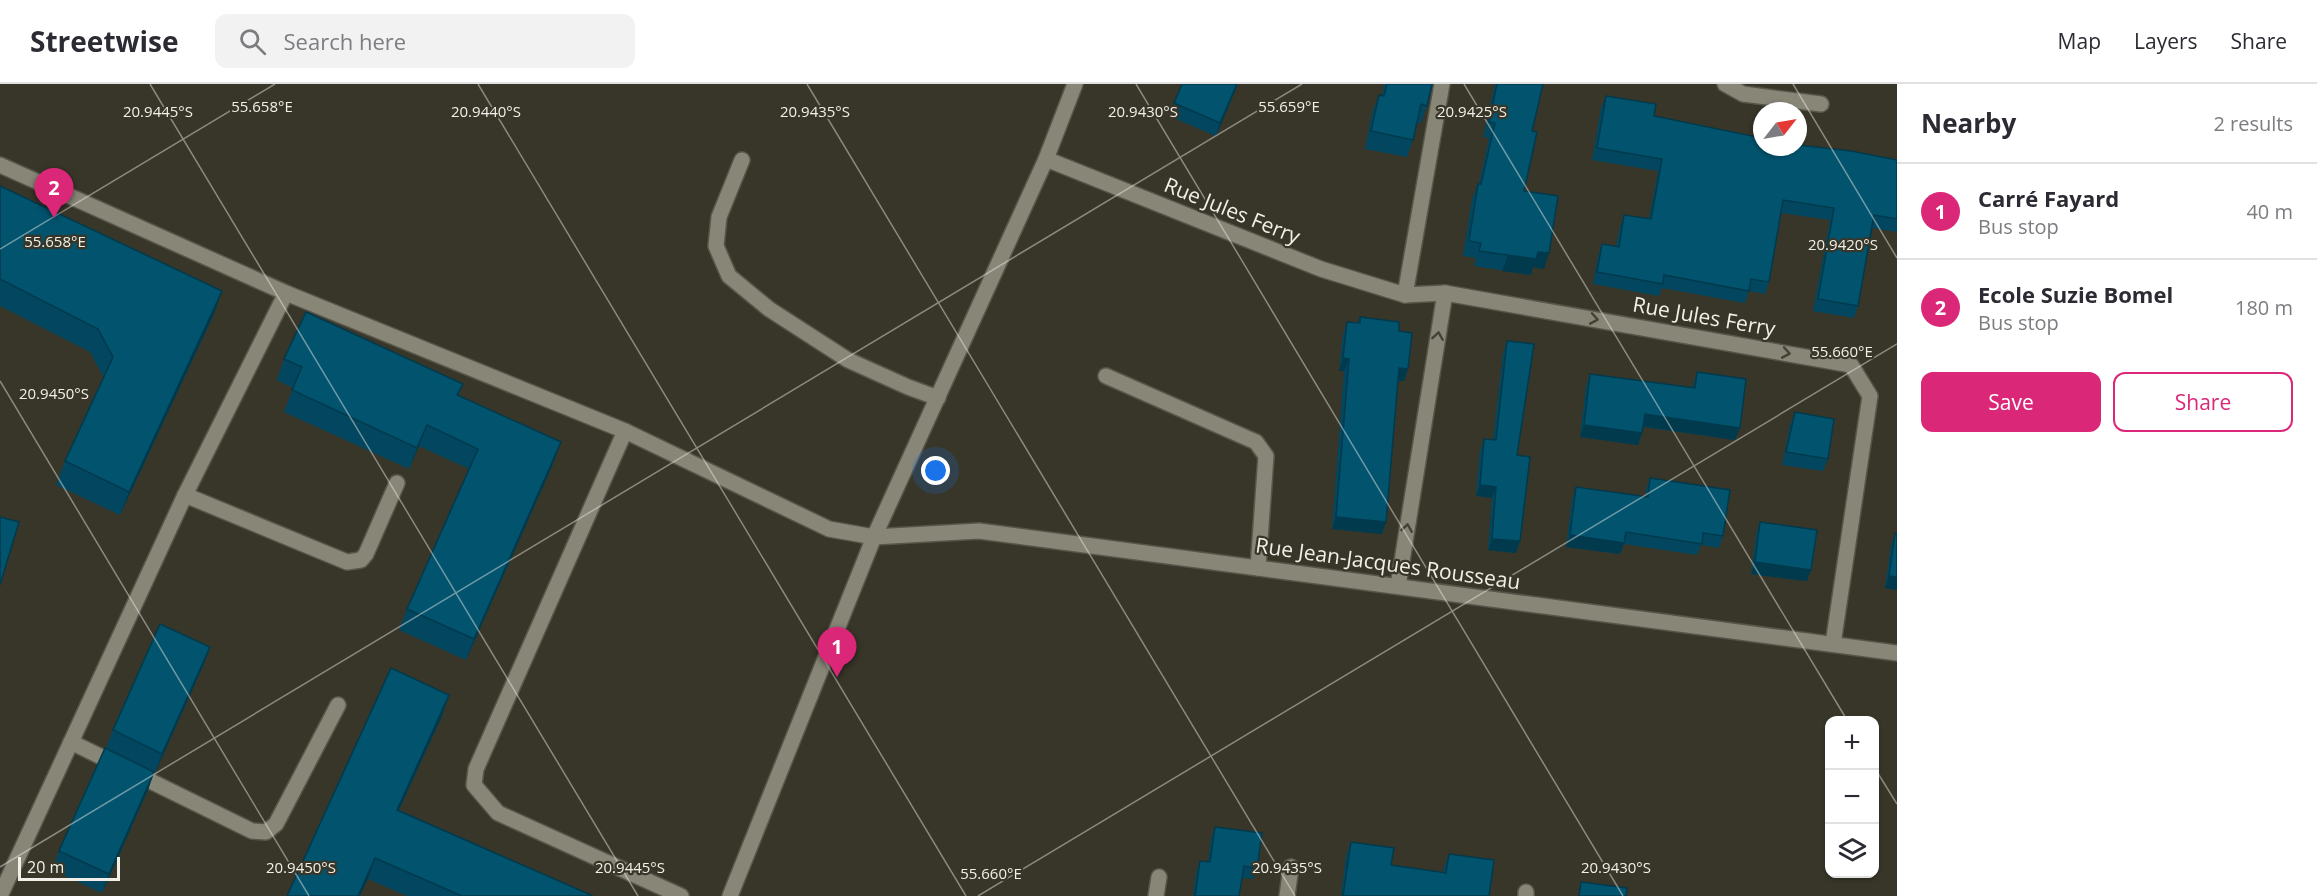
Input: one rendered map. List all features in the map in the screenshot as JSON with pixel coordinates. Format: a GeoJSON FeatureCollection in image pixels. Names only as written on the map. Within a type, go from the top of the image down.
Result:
{"type":"FeatureCollection","features":[{"type":"Feature","properties":{"kind":"street"},"geometry":{"type":"LineString","coordinates":[[730,896],[874,537],[1046,159],[1075,84]]}},
{"type":"Feature","properties":{"kind":"street"},"geometry":{"type":"LineString","coordinates":[[1405,295],[1442,84]]}},
{"type":"Feature","properties":{"kind":"street"},"geometry":{"type":"LineString","coordinates":[[1725,84],[1743,94],[1821,104]]}},
{"type":"Feature","properties":{"kind":"street","name":"Rue Jules Ferry"},"geometry":{"type":"LineString","coordinates":[[1046,159],[1321,269],[1405,295],[1445,293],[1851,365],[1870,396],[1833,644]]}},
{"type":"Feature","properties":{"kind":"street"},"geometry":{"type":"LineString","coordinates":[[742,160],[719,217],[716,246],[729,276],[770,309],[848,360],[938,398]]}},
{"type":"Feature","properties":{"kind":"street","name":"Rue Jean-Jacques Rousseau"},"geometry":{"type":"LineString","coordinates":[[0,165],[286,293],[626,431],[829,529],[874,537],[979,531],[1897,653]]}},
{"type":"Feature","properties":{"kind":"street"},"geometry":{"type":"LineString","coordinates":[[0,896],[185,495],[286,293]]}},
{"type":"Feature","properties":{"kind":"street"},"geometry":{"type":"LineString","coordinates":[[1398,586],[1445,293]]}},
{"type":"Feature","properties":{"kind":"street"},"geometry":{"type":"LineString","coordinates":[[1107,376],[1256,442],[1266,456],[1258,567]]}},
{"type":"Feature","properties":{"kind":"street"},"geometry":{"type":"LineString","coordinates":[[626,431],[476,769],[474,785],[498,813],[681,896]]}},
{"type":"Feature","properties":{"kind":"street"},"geometry":{"type":"LineString","coordinates":[[185,495],[347,562],[361,560],[366,554],[397,483]]}},
{"type":"Feature","properties":{"kind":"street"},"geometry":{"type":"LineString","coordinates":[[71,742],[252,831],[266,832],[276,824],[338,705]]}},
{"type":"Feature","properties":{"kind":"street"},"geometry":{"type":"LineString","coordinates":[[1287,896],[1291,867]]}},
{"type":"Feature","properties":{"kind":"street"},"geometry":{"type":"LineString","coordinates":[[1156,896],[1159,877]]}},
{"type":"Feature","properties":{"kind":"building"},"geometry":{"type":"Polygon","coordinates":[[[1182,84],[1237,84],[1220,123],[1174,103],[1182,84]]]}},
{"type":"Feature","properties":{"kind":"building"},"geometry":{"type":"Polygon","coordinates":[[[1387,84],[1432,84],[1427,106],[1421,104],[1413,140],[1371,131],[1379,95],[1384,96],[1387,84]]]}},
{"type":"Feature","properties":{"kind":"building"},"geometry":{"type":"Polygon","coordinates":[[[1497,84],[1543,84],[1532,131],[1537,132],[1524,191],[1558,196],[1549,253],[1538,252],[1536,259],[1479,251],[1481,243],[1469,241],[1478,184],[1481,184],[1495,123],[1489,122],[1497,84]]]}},
{"type":"Feature","properties":{"kind":"building"},"geometry":{"type":"Polygon","coordinates":[[[1606,96],[1656,104],[1654,116],[1753,136],[1753,156],[1807,156],[1807,146],[1851,151],[1897,160],[1897,219],[1874,215],[1858,306],[1818,299],[1834,208],[1783,200],[1769,282],[1751,279],[1749,291],[1664,275],[1663,284],[1597,272],[1602,244],[1619,247],[1624,215],[1651,219],[1662,159],[1597,148],[1606,96]]]}},
{"type":"Feature","properties":{"kind":"building"},"geometry":{"type":"Polygon","coordinates":[[[0,186],[222,291],[129,492],[65,461],[113,357],[98,329],[0,279],[0,186]]]}},
{"type":"Feature","properties":{"kind":"building"},"geometry":{"type":"Polygon","coordinates":[[[306,312],[463,384],[457,395],[561,442],[474,639],[407,609],[478,449],[427,425],[417,448],[292,390],[302,367],[284,359],[306,312]]]}},
{"type":"Feature","properties":{"kind":"building"},"geometry":{"type":"Polygon","coordinates":[[[1360,317],[1399,322],[1399,331],[1412,333],[1408,369],[1399,368],[1386,522],[1336,517],[1349,359],[1343,358],[1347,322],[1360,323],[1360,317]]]}},
{"type":"Feature","properties":{"kind":"building"},"geometry":{"type":"Polygon","coordinates":[[[1507,341],[1534,344],[1517,455],[1530,457],[1520,541],[1492,539],[1496,487],[1480,485],[1484,439],[1496,440],[1507,341]]]}},
{"type":"Feature","properties":{"kind":"building"},"geometry":{"type":"Polygon","coordinates":[[[1697,372],[1746,379],[1740,428],[1645,414],[1642,433],[1584,425],[1590,374],[1695,388],[1697,372]]]}},
{"type":"Feature","properties":{"kind":"building"},"geometry":{"type":"Polygon","coordinates":[[[1795,412],[1834,419],[1828,459],[1786,452],[1795,412]]]}},
{"type":"Feature","properties":{"kind":"building"},"geometry":{"type":"Polygon","coordinates":[[[1650,478],[1730,490],[1723,536],[1703,533],[1702,544],[1626,532],[1624,543],[1570,535],[1576,487],[1648,497],[1650,478]]]}},
{"type":"Feature","properties":{"kind":"building"},"geometry":{"type":"Polygon","coordinates":[[[0,517],[19,522],[0,585],[0,517]]]}},
{"type":"Feature","properties":{"kind":"building"},"geometry":{"type":"Polygon","coordinates":[[[1760,522],[1817,530],[1811,570],[1755,562],[1760,522]]]}},
{"type":"Feature","properties":{"kind":"building"},"geometry":{"type":"Polygon","coordinates":[[[1895,533],[1897,533],[1897,577],[1889,576],[1895,533]]]}},
{"type":"Feature","properties":{"kind":"building"},"geometry":{"type":"Polygon","coordinates":[[[160,624],[210,647],[162,754],[113,730],[160,624]]]}},
{"type":"Feature","properties":{"kind":"building"},"geometry":{"type":"Polygon","coordinates":[[[391,668],[449,695],[397,810],[593,896],[462,896],[375,858],[358,896],[287,896],[391,668]]]}},
{"type":"Feature","properties":{"kind":"building"},"geometry":{"type":"Polygon","coordinates":[[[105,748],[154,772],[109,874],[59,851],[105,748]]]}},
{"type":"Feature","properties":{"kind":"building"},"geometry":{"type":"Polygon","coordinates":[[[1215,827],[1262,833],[1257,869],[1244,866],[1239,896],[1195,896],[1200,861],[1210,862],[1215,827]]]}},
{"type":"Feature","properties":{"kind":"building"},"geometry":{"type":"Polygon","coordinates":[[[1351,842],[1394,848],[1391,865],[1446,873],[1449,854],[1494,860],[1489,896],[1343,896],[1351,842]]]}},
{"type":"Feature","properties":{"kind":"building"},"geometry":{"type":"Polygon","coordinates":[[[1581,882],[1627,888],[1626,896],[1579,896],[1581,882]]]}},
{"type":"Feature","properties":{"kind":"place","name":"Ecole Suzie Bomel"},"geometry":{"type":"Point","coordinates":[54,218]}},
{"type":"Feature","properties":{"kind":"place","name":"Carré Fayard"},"geometry":{"type":"Point","coordinates":[837,677]}}]}
